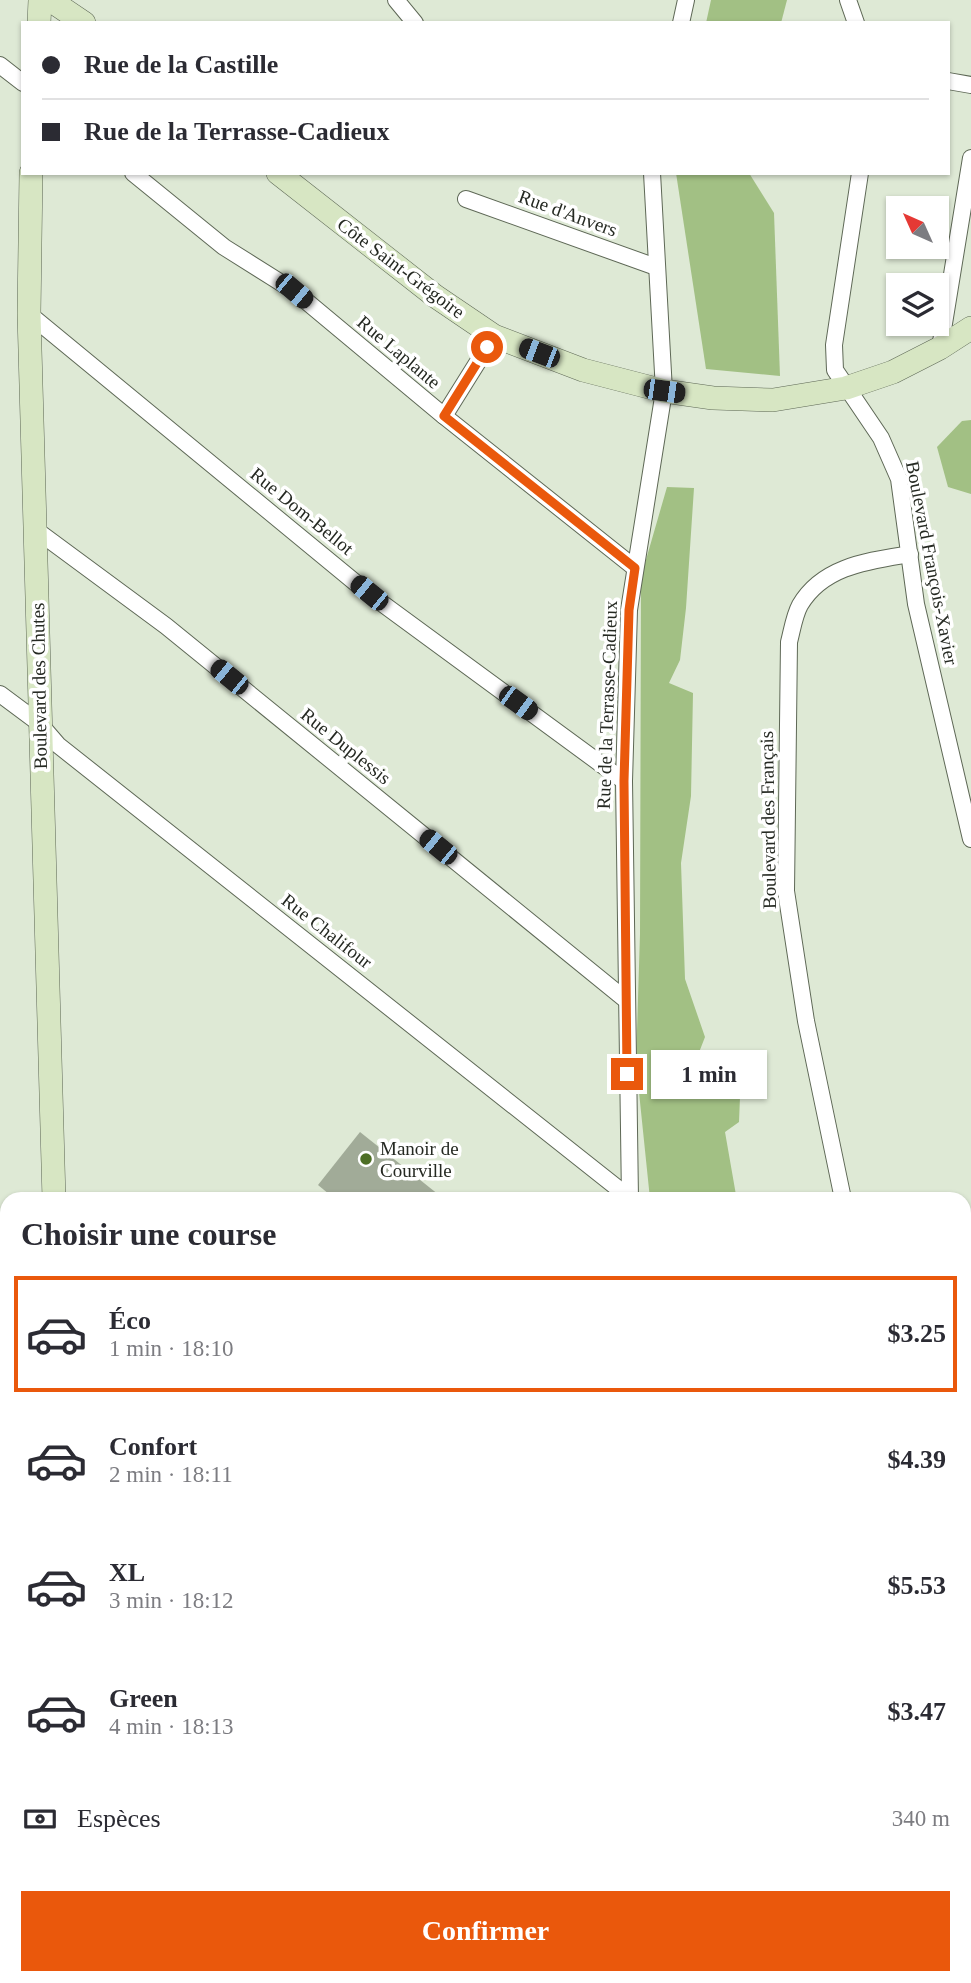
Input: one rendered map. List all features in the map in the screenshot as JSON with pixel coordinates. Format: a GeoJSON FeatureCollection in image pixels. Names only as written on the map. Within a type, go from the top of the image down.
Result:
{"type":"FeatureCollection","features":[{"type":"Feature","properties":{"kind":"street"},"geometry":{"type":"LineString","coordinates":[[39,21],[40,0]]}},
{"type":"Feature","properties":{"kind":"street"},"geometry":{"type":"LineString","coordinates":[[50,0],[81,21]]}},
{"type":"Feature","properties":{"kind":"street"},"geometry":{"type":"LineString","coordinates":[[396,0],[413,21]]}},
{"type":"Feature","properties":{"kind":"street"},"geometry":{"type":"LineString","coordinates":[[681,21],[686,0]]}},
{"type":"Feature","properties":{"kind":"street"},"geometry":{"type":"LineString","coordinates":[[848,0],[855,21]]}},
{"type":"Feature","properties":{"kind":"street"},"geometry":{"type":"LineString","coordinates":[[0,65],[21,81]]}},
{"type":"Feature","properties":{"kind":"street"},"geometry":{"type":"LineString","coordinates":[[950,81],[971,86]]}},
{"type":"Feature","properties":{"kind":"street"},"geometry":{"type":"LineString","coordinates":[[940,348],[971,158]]}},
{"type":"Feature","properties":{"kind":"street","name":"Boulevard des Chutes"},"geometry":{"type":"LineString","coordinates":[[31,175],[29,314],[54,1192]]}},
{"type":"Feature","properties":{"kind":"street","name":"Rue Laplante"},"geometry":{"type":"LineString","coordinates":[[135,175],[224,247],[294,291],[444,416],[635,568]]}},
{"type":"Feature","properties":{"kind":"street","name":"Côte Saint-Grégoire"},"geometry":{"type":"LineString","coordinates":[[281,175],[435,296],[494,336],[583,370],[664,391],[713,398],[773,400],[846,388],[893,372],[940,348],[971,328]]}},
{"type":"Feature","properties":{"kind":"street","name":"Rue de la Terrasse-Cadieux"},"geometry":{"type":"LineString","coordinates":[[630,1192],[624,781],[629,610],[664,391],[648,175]]}},
{"type":"Feature","properties":{"kind":"street","name":"Boulevard François-Xavier"},"geometry":{"type":"LineString","coordinates":[[860,175],[834,345],[835,370],[890,456],[899,479],[916,604],[971,839]]}},
{"type":"Feature","properties":{"kind":"street","name":"Rue d'Anvers"},"geometry":{"type":"LineString","coordinates":[[466,199],[656,267]]}},
{"type":"Feature","properties":{"kind":"street","name":"Rue Dom-Bellot"},"geometry":{"type":"LineString","coordinates":[[29,314],[369,593],[624,781]]}},
{"type":"Feature","properties":{"kind":"street"},"geometry":{"type":"LineString","coordinates":[[444,416],[494,336]]}},
{"type":"Feature","properties":{"kind":"street","name":"Rue Duplessis"},"geometry":{"type":"LineString","coordinates":[[36,530],[166,626],[626,1000]]}},
{"type":"Feature","properties":{"kind":"street","name":"Boulevard des Français"},"geometry":{"type":"LineString","coordinates":[[842,1192],[807,1021],[786,891],[789,642],[799,607],[819,582],[852,564],[910,554]]}},
{"type":"Feature","properties":{"kind":"street","name":"Rue Chalifour"},"geometry":{"type":"LineString","coordinates":[[0,694],[39,723],[58,745],[621,1192]]}},
{"type":"Feature","properties":{"kind":"green space"},"geometry":{"type":"Polygon","coordinates":[[[711,0],[787,0],[782,21],[706,21],[711,0]]]}},
{"type":"Feature","properties":{"kind":"green space"},"geometry":{"type":"Polygon","coordinates":[[[676,175],[750,175],[774,213],[780,376],[706,369],[676,175]]]}},
{"type":"Feature","properties":{"kind":"green space"},"geometry":{"type":"Polygon","coordinates":[[[971,420],[971,494],[948,487],[937,447],[962,421],[971,420]]]}},
{"type":"Feature","properties":{"kind":"green space"},"geometry":{"type":"Polygon","coordinates":[[[667,487],[694,488],[680,660],[669,683],[693,693],[691,796],[681,863],[685,979],[705,1037],[698,1055],[700,1072],[726,1071],[740,1097],[739,1122],[725,1132],[735,1192],[649,1192],[636,1063],[640,934],[641,577],[667,487]]]}},
{"type":"Feature","properties":{"kind":"building","name":"Manoir de Courville"},"geometry":{"type":"Polygon","coordinates":[[[360,1132],[435,1192],[326,1192],[318,1185],[360,1132]]]}},
{"type":"Feature","properties":{"kind":"place","name":"Manoir de Courville"},"geometry":{"type":"Point","coordinates":[366,1159]}},
{"type":"Feature","properties":{"kind":"route"},"geometry":{"type":"LineString","coordinates":[[487,347],[444,416],[635,568],[629,610],[624,781],[627,1074]]}}]}
